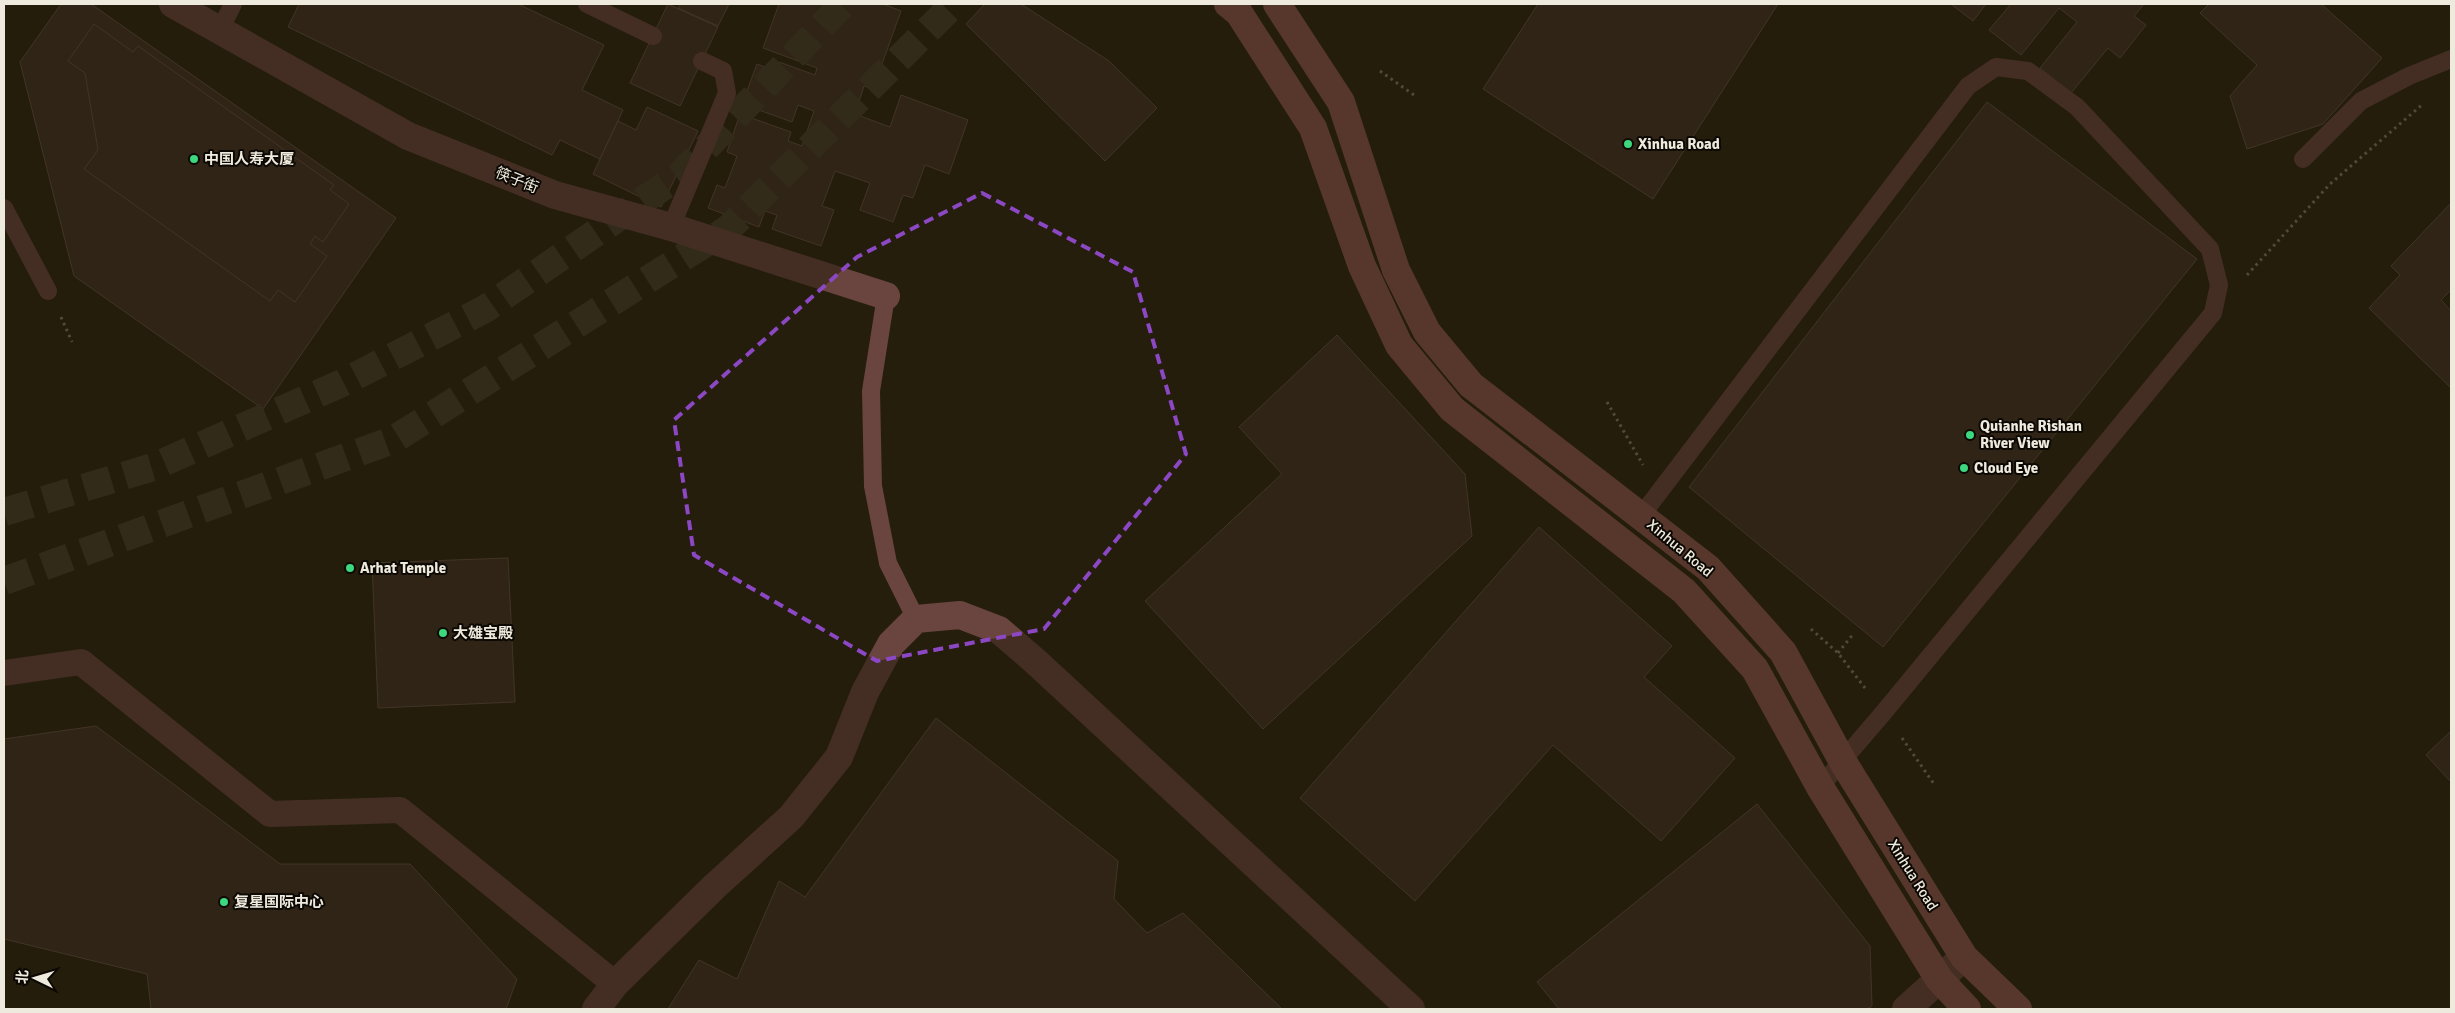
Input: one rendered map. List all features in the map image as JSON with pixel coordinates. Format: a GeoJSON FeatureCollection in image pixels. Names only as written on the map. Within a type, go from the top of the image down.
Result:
{"type":"FeatureCollection","features":[{"type":"Feature","properties":{"kind":"main road","name":"Xinhua Road"},"geometry":{"type":"LineString","coordinates":[[1228,4],[1239,12],[1313,128],[1362,266],[1399,345],[1452,409],[1684,591],[1755,669],[1820,787],[1939,979],[1968,1009]]}},
{"type":"Feature","properties":{"kind":"main road","name":"Xinhua Road"},"geometry":{"type":"LineString","coordinates":[[1277,4],[1342,102],[1396,270],[1427,332],[1471,386],[1708,568],[1783,652],[1843,762],[1964,957],[2018,1009]]}},
{"type":"Feature","properties":{"kind":"street","name":"筷子街"},"geometry":{"type":"LineString","coordinates":[[173,4],[408,136],[555,196],[672,227],[886,296]]}},
{"type":"Feature","properties":{"kind":"street"},"geometry":{"type":"LineString","coordinates":[[596,1009],[615,984],[716,886],[791,817],[839,757],[864,692],[891,644],[916,619],[960,615],[999,630],[1178,792],[1411,1009]]}},
{"type":"Feature","properties":{"kind":"street"},"geometry":{"type":"LineString","coordinates":[[4,673],[81,662],[270,814],[400,810],[615,984]]}},
{"type":"Feature","properties":{"kind":"street"},"geometry":{"type":"LineString","coordinates":[[1906,1009],[1964,957]]}},
{"type":"Feature","properties":{"kind":"lane"},"geometry":{"type":"LineString","coordinates":[[220,30],[233,4]]}},
{"type":"Feature","properties":{"kind":"lane"},"geometry":{"type":"LineString","coordinates":[[587,4],[653,36]]}},
{"type":"Feature","properties":{"kind":"lane"},"geometry":{"type":"LineString","coordinates":[[2303,159],[2361,101],[2409,76],[2451,60]]}},
{"type":"Feature","properties":{"kind":"lane"},"geometry":{"type":"LineString","coordinates":[[672,227],[727,93],[723,71],[702,61]]}},
{"type":"Feature","properties":{"kind":"lane"},"geometry":{"type":"LineString","coordinates":[[1641,516],[1968,86],[1996,67],[2028,71],[2077,107],[2210,249],[2220,285],[2212,313],[1843,762],[1820,787]]}},
{"type":"Feature","properties":{"kind":"lane"},"geometry":{"type":"LineString","coordinates":[[4,208],[48,291]]}},
{"type":"Feature","properties":{"kind":"lane"},"geometry":{"type":"LineString","coordinates":[[886,296],[871,391],[873,486],[888,562],[916,619]]}},
{"type":"Feature","properties":{"kind":"path"},"geometry":{"type":"LineString","coordinates":[[1380,71],[1414,95]]}},
{"type":"Feature","properties":{"kind":"path"},"geometry":{"type":"LineString","coordinates":[[2212,313],[2330,184],[2431,98]]}},
{"type":"Feature","properties":{"kind":"path"},"geometry":{"type":"LineString","coordinates":[[1607,402],[1633,447]]}},
{"type":"Feature","properties":{"kind":"path"},"geometry":{"type":"LineString","coordinates":[[1838,653],[1854,633]]}},
{"type":"Feature","properties":{"kind":"highlighted area"},"geometry":{"type":"Polygon","coordinates":[[[982,193],[1133,272],[1186,454],[1044,629],[877,661],[694,555],[674,420],[857,257],[982,193]]]}},
{"type":"Feature","properties":{"kind":"building"},"geometry":{"type":"Polygon","coordinates":[[[61,4],[91,4],[396,218],[263,409],[74,276],[20,62],[61,4]]]}},
{"type":"Feature","properties":{"kind":"building"},"geometry":{"type":"Polygon","coordinates":[[[299,4],[518,4],[604,45],[582,90],[623,110],[600,159],[560,140],[552,155],[288,27],[299,4]]]}},
{"type":"Feature","properties":{"kind":"building"},"geometry":{"type":"Polygon","coordinates":[[[668,4],[718,27],[680,106],[630,83],[668,4]]]}},
{"type":"Feature","properties":{"kind":"building"},"geometry":{"type":"Polygon","coordinates":[[[681,4],[729,4],[718,26],[678,8],[681,4]]]}},
{"type":"Feature","properties":{"kind":"building"},"geometry":{"type":"Polygon","coordinates":[[[779,4],[883,4],[901,11],[873,89],[864,86],[855,114],[890,127],[901,95],[968,120],[949,174],[925,165],[913,198],[903,195],[893,222],[860,210],[870,183],[835,171],[822,206],[834,210],[821,246],[772,229],[777,215],[765,211],[759,227],[708,208],[717,185],[725,188],[737,156],[727,152],[740,114],[791,132],[788,141],[802,146],[814,111],[798,105],[792,122],[742,104],[757,64],[775,71],[779,62],[815,75],[817,68],[763,48],[779,4]]]}},
{"type":"Feature","properties":{"kind":"building"},"geometry":{"type":"Polygon","coordinates":[[[985,4],[1021,4],[1109,61],[1157,108],[1105,161],[966,24],[985,4]]]}},
{"type":"Feature","properties":{"kind":"building","name":"Xinhua Road"},"geometry":{"type":"Polygon","coordinates":[[[1538,4],[1778,4],[1653,199],[1483,89],[1538,4]]]}},
{"type":"Feature","properties":{"kind":"building"},"geometry":{"type":"Polygon","coordinates":[[[1951,4],[1986,4],[1973,21],[1951,4]]]}},
{"type":"Feature","properties":{"kind":"building"},"geometry":{"type":"Polygon","coordinates":[[[2011,4],[2144,4],[2134,16],[2146,25],[2120,58],[2108,48],[2071,93],[2040,68],[2077,22],[2059,8],[2021,55],[1989,30],[2011,4]]]}},
{"type":"Feature","properties":{"kind":"building"},"geometry":{"type":"Polygon","coordinates":[[[2209,4],[2321,4],[2382,58],[2323,124],[2247,149],[2230,96],[2257,65],[2200,13],[2209,4]]]}},
{"type":"Feature","properties":{"kind":"building","name":"中国人寿大厦"},"geometry":{"type":"Polygon","coordinates":[[[94,24],[133,52],[138,46],[334,185],[330,190],[349,204],[323,242],[315,236],[310,244],[327,256],[295,302],[278,290],[270,301],[84,169],[98,150],[85,73],[68,61],[94,24]]]}},
{"type":"Feature","properties":{"kind":"building"},"geometry":{"type":"Polygon","coordinates":[[[1987,102],[2197,259],[1883,647],[1689,487],[1987,102]]]}},
{"type":"Feature","properties":{"kind":"building"},"geometry":{"type":"Polygon","coordinates":[[[647,107],[698,131],[661,207],[593,174],[618,121],[636,130],[647,107]]]}},
{"type":"Feature","properties":{"kind":"building"},"geometry":{"type":"Polygon","coordinates":[[[2451,203],[2451,290],[2441,300],[2451,311],[2451,388],[2369,308],[2400,275],[2391,266],[2451,203]]]}},
{"type":"Feature","properties":{"kind":"building"},"geometry":{"type":"Polygon","coordinates":[[[1337,335],[1465,474],[1472,536],[1263,729],[1145,601],[1282,474],[1239,427],[1337,335]]]}},
{"type":"Feature","properties":{"kind":"building"},"geometry":{"type":"Polygon","coordinates":[[[1539,527],[1672,646],[1644,677],[1735,758],[1661,841],[1553,745],[1415,901],[1300,798],[1539,527]]]}},
{"type":"Feature","properties":{"kind":"building","name":"大雄宝殿"},"geometry":{"type":"Polygon","coordinates":[[[508,558],[515,702],[378,708],[372,563],[508,558]]]}},
{"type":"Feature","properties":{"kind":"building"},"geometry":{"type":"Polygon","coordinates":[[[936,718],[1118,861],[1114,899],[1147,933],[1183,913],[1282,1009],[668,1009],[699,960],[737,979],[779,881],[805,897],[936,718]]]}},
{"type":"Feature","properties":{"kind":"building","name":"复星国际中心"},"geometry":{"type":"Polygon","coordinates":[[[96,726],[280,864],[410,864],[517,979],[506,1009],[151,1009],[147,974],[4,939],[4,739],[96,726]]]}},
{"type":"Feature","properties":{"kind":"building"},"geometry":{"type":"Polygon","coordinates":[[[2451,731],[2451,782],[2426,755],[2451,731]]]}},
{"type":"Feature","properties":{"kind":"building"},"geometry":{"type":"Polygon","coordinates":[[[1757,804],[1870,946],[1872,1006],[1867,1009],[1559,1009],[1537,982],[1757,804]]]}},
{"type":"Feature","properties":{"kind":"tunnel"},"geometry":{"type":"LineString","coordinates":[[4,512],[153,467],[342,383],[485,309],[680,175],[843,4]]}},
{"type":"Feature","properties":{"kind":"tunnel"},"geometry":{"type":"LineString","coordinates":[[4,581],[393,440],[728,229],[954,4]]}},
{"type":"Feature","properties":{"kind":"place","name":"Xinhua Road"},"geometry":{"type":"Point","coordinates":[1628,144]}},
{"type":"Feature","properties":{"kind":"place","name":"中国人寿大厦"},"geometry":{"type":"Point","coordinates":[194,159]}},
{"type":"Feature","properties":{"kind":"place","name":"Quianhe Rishan River View"},"geometry":{"type":"Point","coordinates":[1970,435]}},
{"type":"Feature","properties":{"kind":"place","name":"Cloud Eye"},"geometry":{"type":"Point","coordinates":[1964,468]}},
{"type":"Feature","properties":{"kind":"place","name":"Arhat Temple"},"geometry":{"type":"Point","coordinates":[350,568]}},
{"type":"Feature","properties":{"kind":"place","name":"大雄宝殿"},"geometry":{"type":"Point","coordinates":[443,633]}},
{"type":"Feature","properties":{"kind":"place","name":"复星国际中心"},"geometry":{"type":"Point","coordinates":[224,902]}}]}
